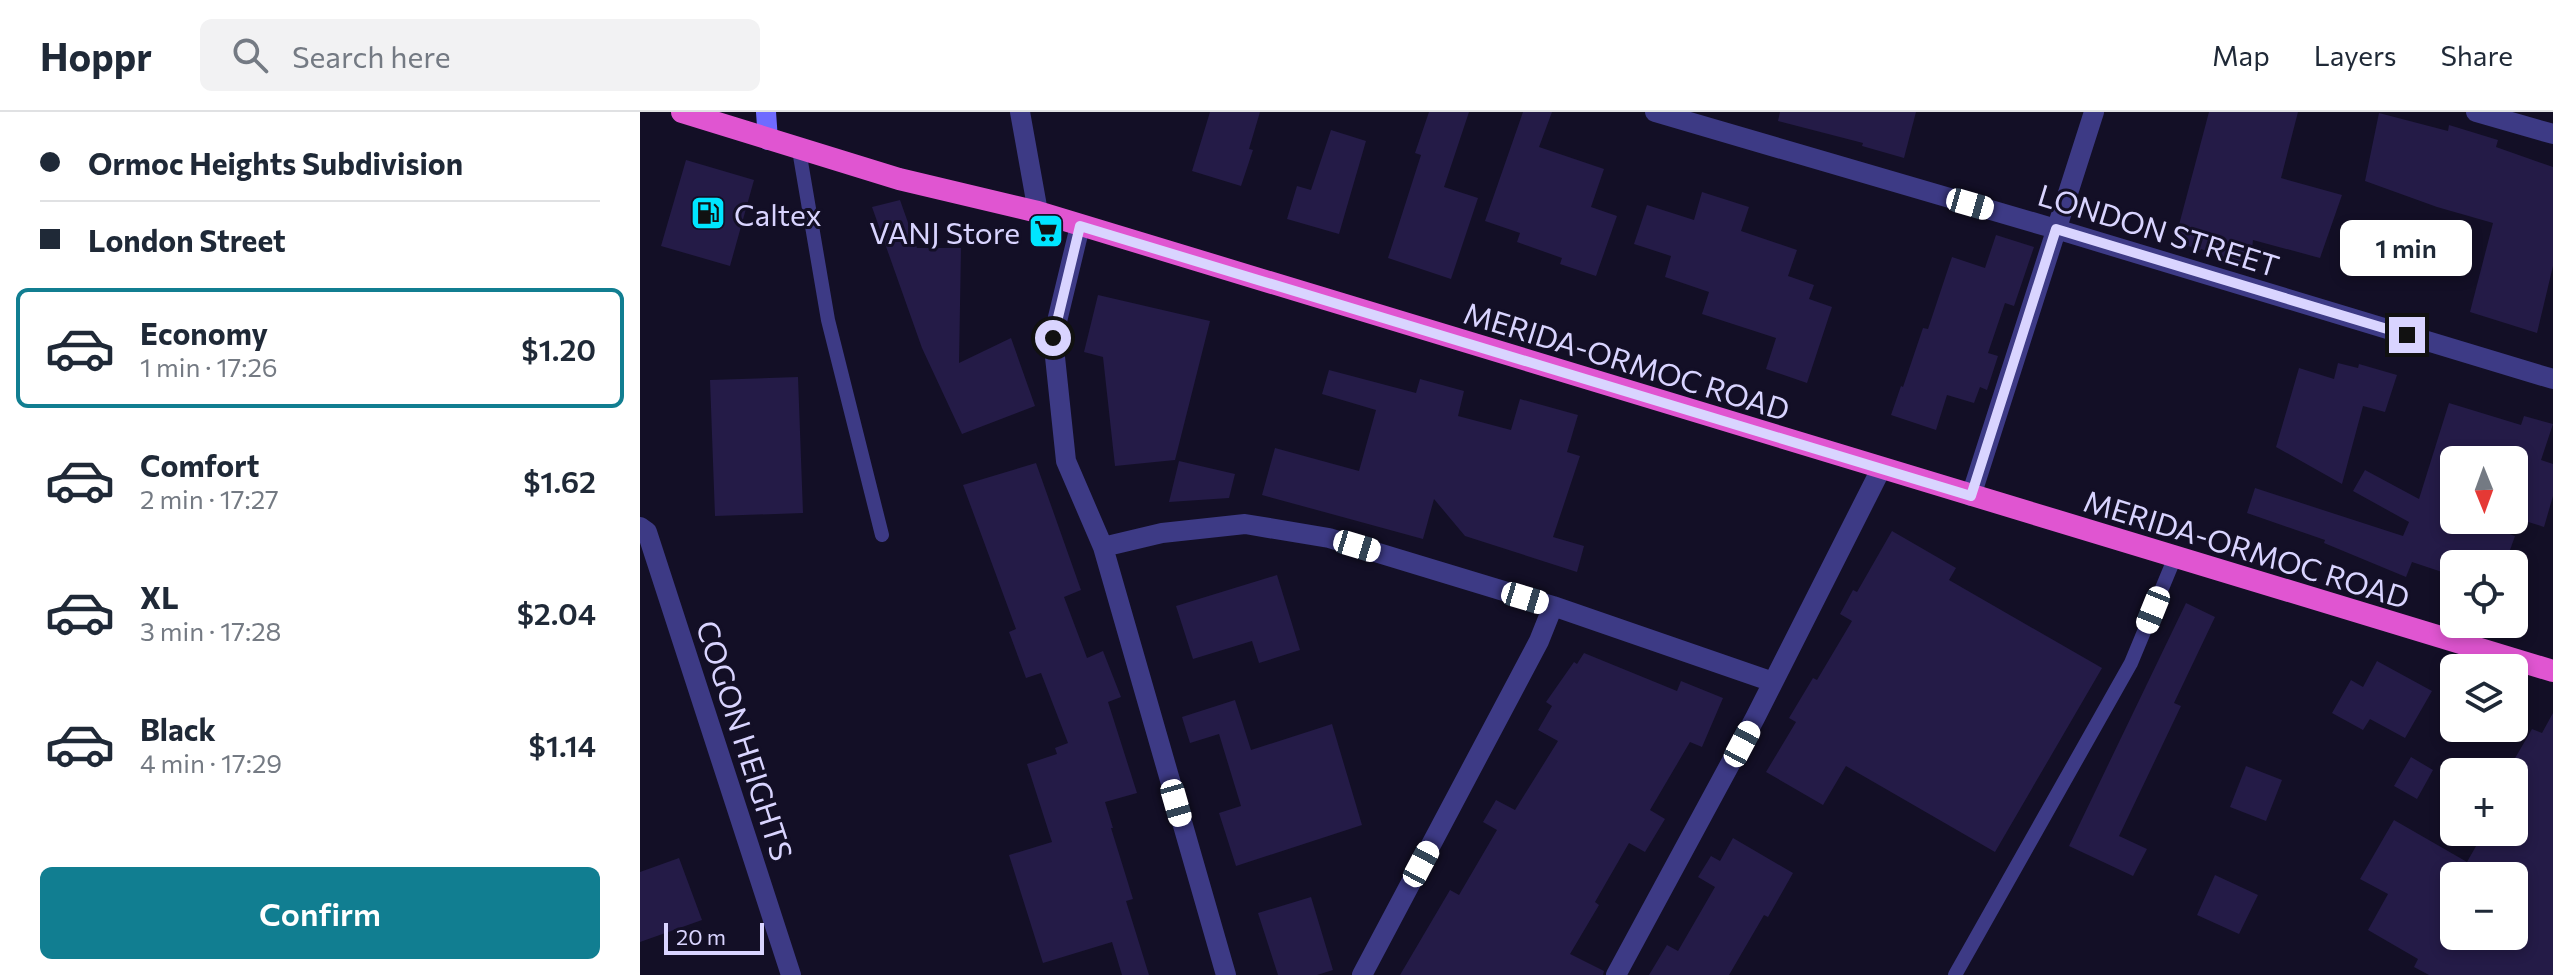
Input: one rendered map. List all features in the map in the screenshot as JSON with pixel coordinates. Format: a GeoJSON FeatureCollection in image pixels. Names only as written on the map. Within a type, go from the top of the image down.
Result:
{"type":"FeatureCollection","features":[{"type":"Feature","properties":{"kind":"highway","name":"MERIDA-ORMOC ROAD"},"geometry":{"type":"LineString","coordinates":[[682,112],[899,179],[1038,212],[2553,671]]}},
{"type":"Feature","properties":{"kind":"main road"},"geometry":{"type":"LineString","coordinates":[[766,112],[768,140]]}},
{"type":"Feature","properties":{"kind":"street"},"geometry":{"type":"LineString","coordinates":[[1020,112],[1038,212]]}},
{"type":"Feature","properties":{"kind":"street","name":"LONDON STREET"},"geometry":{"type":"LineString","coordinates":[[1655,112],[2553,379]]}},
{"type":"Feature","properties":{"kind":"street"},"geometry":{"type":"LineString","coordinates":[[1971,496],[2094,112]]}},
{"type":"Feature","properties":{"kind":"street"},"geometry":{"type":"LineString","coordinates":[[2476,112],[2553,134]]}},
{"type":"Feature","properties":{"kind":"street"},"geometry":{"type":"LineString","coordinates":[[1080,226],[1053,338],[1066,461],[1103,547],[1226,975]]}},
{"type":"Feature","properties":{"kind":"street"},"geometry":{"type":"LineString","coordinates":[[1616,975],[1773,682],[1881,469]]}},
{"type":"Feature","properties":{"kind":"street"},"geometry":{"type":"LineString","coordinates":[[1103,547],[1162,533],[1245,524],[1329,538],[1553,606],[1773,682]]}},
{"type":"Feature","properties":{"kind":"street","name":"COGON HEIGHTS"},"geometry":{"type":"LineString","coordinates":[[640,527],[647,532],[791,975]]}},
{"type":"Feature","properties":{"kind":"street"},"geometry":{"type":"LineString","coordinates":[[1362,975],[1539,641],[1553,606]]}},
{"type":"Feature","properties":{"kind":"lane"},"geometry":{"type":"LineString","coordinates":[[799,150],[828,320],[882,535]]}},
{"type":"Feature","properties":{"kind":"lane"},"geometry":{"type":"LineString","coordinates":[[1955,975],[2131,663],[2175,557]]}},
{"type":"Feature","properties":{"kind":"building"},"geometry":{"type":"Polygon","coordinates":[[[1210,112],[1260,112],[1249,149],[1253,150],[1241,186],[1192,171],[1210,112]]]}},
{"type":"Feature","properties":{"kind":"building"},"geometry":{"type":"Polygon","coordinates":[[[1429,112],[1469,112],[1444,187],[1478,198],[1451,279],[1388,258],[1421,155],[1415,153],[1429,112]]]}},
{"type":"Feature","properties":{"kind":"building"},"geometry":{"type":"Polygon","coordinates":[[[1523,112],[1552,112],[1539,147],[1604,169],[1591,207],[1617,216],[1596,276],[1560,264],[1562,258],[1517,242],[1520,233],[1485,221],[1523,112]]]}},
{"type":"Feature","properties":{"kind":"building"},"geometry":{"type":"Polygon","coordinates":[[[1780,112],[1916,112],[1904,158],[1862,146],[1863,143],[1778,121],[1780,112]]]}},
{"type":"Feature","properties":{"kind":"building"},"geometry":{"type":"Polygon","coordinates":[[[2209,112],[2298,112],[2281,178],[2342,195],[2320,258],[2253,240],[2250,266],[2175,240],[2209,112]]]}},
{"type":"Feature","properties":{"kind":"building"},"geometry":{"type":"Polygon","coordinates":[[[2379,113],[2448,131],[2449,125],[2498,140],[2496,147],[2553,167],[2553,266],[2537,333],[2470,312],[2493,223],[2365,181],[2379,113]]]}},
{"type":"Feature","properties":{"kind":"building"},"geometry":{"type":"Polygon","coordinates":[[[1331,130],[1366,141],[1339,234],[1287,219],[1297,186],[1311,190],[1331,130]]]}},
{"type":"Feature","properties":{"kind":"building","name":"Caltex"},"geometry":{"type":"Polygon","coordinates":[[[686,160],[754,180],[730,266],[661,246],[686,160]]]}},
{"type":"Feature","properties":{"kind":"building"},"geometry":{"type":"Polygon","coordinates":[[[1702,192],[1749,207],[1741,231],[1797,250],[1788,276],[1814,285],[1809,299],[1832,307],[1807,383],[1766,369],[1776,338],[1702,314],[1709,292],[1665,277],[1671,256],[1634,244],[1647,205],[1694,220],[1702,192]]]}},
{"type":"Feature","properties":{"kind":"building"},"geometry":{"type":"Polygon","coordinates":[[[900,200],[917,248],[961,248],[959,363],[1011,338],[1035,406],[962,434],[922,348],[872,207],[900,200]]]}},
{"type":"Feature","properties":{"kind":"building"},"geometry":{"type":"Polygon","coordinates":[[[1996,235],[2034,247],[2014,306],[2005,303],[1988,353],[1998,356],[1987,390],[1980,387],[1974,403],[1947,395],[1936,430],[1891,415],[1923,328],[1928,329],[1952,257],[1985,268],[1996,235]]]}},
{"type":"Feature","properties":{"kind":"building"},"geometry":{"type":"Polygon","coordinates":[[[1098,295],[1210,321],[1175,460],[1115,466],[1103,357],[1084,352],[1098,295]]]}},
{"type":"Feature","properties":{"kind":"building"},"geometry":{"type":"Polygon","coordinates":[[[2338,363],[2358,368],[2359,364],[2397,375],[2385,412],[2363,406],[2342,484],[2276,447],[2299,368],[2334,379],[2338,363]]]}},
{"type":"Feature","properties":{"kind":"building"},"geometry":{"type":"Polygon","coordinates":[[[1329,370],[1416,393],[1420,379],[1464,391],[1458,416],[1511,430],[1520,399],[1578,415],[1567,452],[1580,456],[1553,537],[1584,546],[1577,572],[1465,536],[1434,499],[1423,539],[1262,495],[1275,448],[1359,471],[1376,410],[1322,394],[1329,370]]]}},
{"type":"Feature","properties":{"kind":"building"},"geometry":{"type":"Polygon","coordinates":[[[798,377],[803,513],[715,516],[710,380],[798,377]]]}},
{"type":"Feature","properties":{"kind":"building"},"geometry":{"type":"Polygon","coordinates":[[[2449,403],[2521,425],[2524,416],[2553,424],[2541,460],[2553,464],[2553,496],[2544,527],[2528,522],[2528,446],[2440,446],[2440,534],[2515,536],[2510,550],[2440,550],[2440,571],[2412,562],[2406,577],[2324,543],[2325,540],[2247,513],[2255,488],[2403,536],[2409,522],[2353,491],[2365,470],[2419,499],[2449,403]]]}},
{"type":"Feature","properties":{"kind":"building"},"geometry":{"type":"Polygon","coordinates":[[[1179,461],[1235,474],[1229,498],[1169,502],[1179,461]]]}},
{"type":"Feature","properties":{"kind":"building"},"geometry":{"type":"Polygon","coordinates":[[[1036,463],[1081,590],[1064,597],[1087,658],[1103,651],[1121,697],[1108,702],[1137,793],[1105,802],[1133,899],[1126,901],[1149,975],[1122,975],[1112,942],[1043,963],[1009,855],[1052,842],[1027,764],[1057,754],[1055,748],[1068,743],[1041,673],[1026,678],[1009,632],[1016,629],[963,485],[1036,463]]]}},
{"type":"Feature","properties":{"kind":"building"},"geometry":{"type":"Polygon","coordinates":[[[1892,531],[1956,568],[1949,580],[2102,668],[1995,852],[1846,766],[1823,805],[1766,772],[1796,722],[1789,718],[1813,678],[1817,680],[1852,621],[1840,614],[1853,590],[1857,592],[1892,531]]]}},
{"type":"Feature","properties":{"kind":"building"},"geometry":{"type":"Polygon","coordinates":[[[1277,575],[1300,650],[1259,663],[1252,641],[1193,659],[1176,606],[1277,575]]]}},
{"type":"Feature","properties":{"kind":"building"},"geometry":{"type":"Polygon","coordinates":[[[2186,603],[2215,617],[2174,703],[2181,706],[2119,836],[2147,849],[2133,876],[2069,846],[2186,603]]]}},
{"type":"Feature","properties":{"kind":"building"},"geometry":{"type":"Polygon","coordinates":[[[1584,653],[1677,691],[1681,681],[1723,698],[1702,747],[1690,742],[1650,810],[1665,819],[1645,852],[1629,843],[1595,902],[1599,905],[1570,954],[1604,971],[1603,975],[1400,975],[1450,890],[1459,895],[1497,830],[1483,822],[1496,800],[1515,810],[1558,741],[1538,730],[1552,706],[1546,702],[1584,653]]]}},
{"type":"Feature","properties":{"kind":"building"},"geometry":{"type":"Polygon","coordinates":[[[2377,661],[2432,691],[2405,738],[2370,719],[2363,730],[2332,713],[2351,680],[2363,687],[2377,661]]]}},
{"type":"Feature","properties":{"kind":"building"},"geometry":{"type":"Polygon","coordinates":[[[1235,700],[1251,750],[1332,724],[1362,825],[1236,866],[1219,813],[1241,806],[1219,734],[1190,743],[1182,717],[1235,700]]]}},
{"type":"Feature","properties":{"kind":"building"},"geometry":{"type":"Polygon","coordinates":[[[2553,713],[2553,975],[2429,975],[2414,967],[2418,959],[2368,930],[2388,894],[2360,879],[2394,820],[2467,862],[2476,846],[2528,846],[2528,758],[2515,758],[2524,742],[2528,742],[2532,729],[2542,733],[2553,713]]]}},
{"type":"Feature","properties":{"kind":"building"},"geometry":{"type":"Polygon","coordinates":[[[2411,757],[2433,770],[2417,799],[2394,786],[2411,757]]]}},
{"type":"Feature","properties":{"kind":"building"},"geometry":{"type":"Polygon","coordinates":[[[2246,766],[2282,780],[2266,821],[2230,807],[2246,766]]]}},
{"type":"Feature","properties":{"kind":"building"},"geometry":{"type":"Polygon","coordinates":[[[1733,838],[1793,873],[1768,917],[1764,915],[1729,975],[1649,975],[1667,945],[1678,951],[1715,887],[1698,877],[1711,856],[1720,861],[1733,838]]]}},
{"type":"Feature","properties":{"kind":"building"},"geometry":{"type":"Polygon","coordinates":[[[679,858],[702,920],[640,942],[640,872],[679,858]]]}},
{"type":"Feature","properties":{"kind":"building"},"geometry":{"type":"Polygon","coordinates":[[[2215,875],[2258,895],[2239,934],[2197,915],[2215,875]]]}},
{"type":"Feature","properties":{"kind":"building"},"geometry":{"type":"Polygon","coordinates":[[[1311,897],[1333,970],[1317,975],[1278,975],[1258,913],[1311,897]]]}},
{"type":"Feature","properties":{"kind":"place","name":"Caltex"},"geometry":{"type":"Point","coordinates":[708,213]}},
{"type":"Feature","properties":{"kind":"place","name":"VANJ Store"},"geometry":{"type":"Point","coordinates":[1046,231]}},
{"type":"Feature","properties":{"kind":"route"},"geometry":{"type":"LineString","coordinates":[[1053,338],[1080,226],[1971,496],[2056,229],[2407,335]]}}]}
